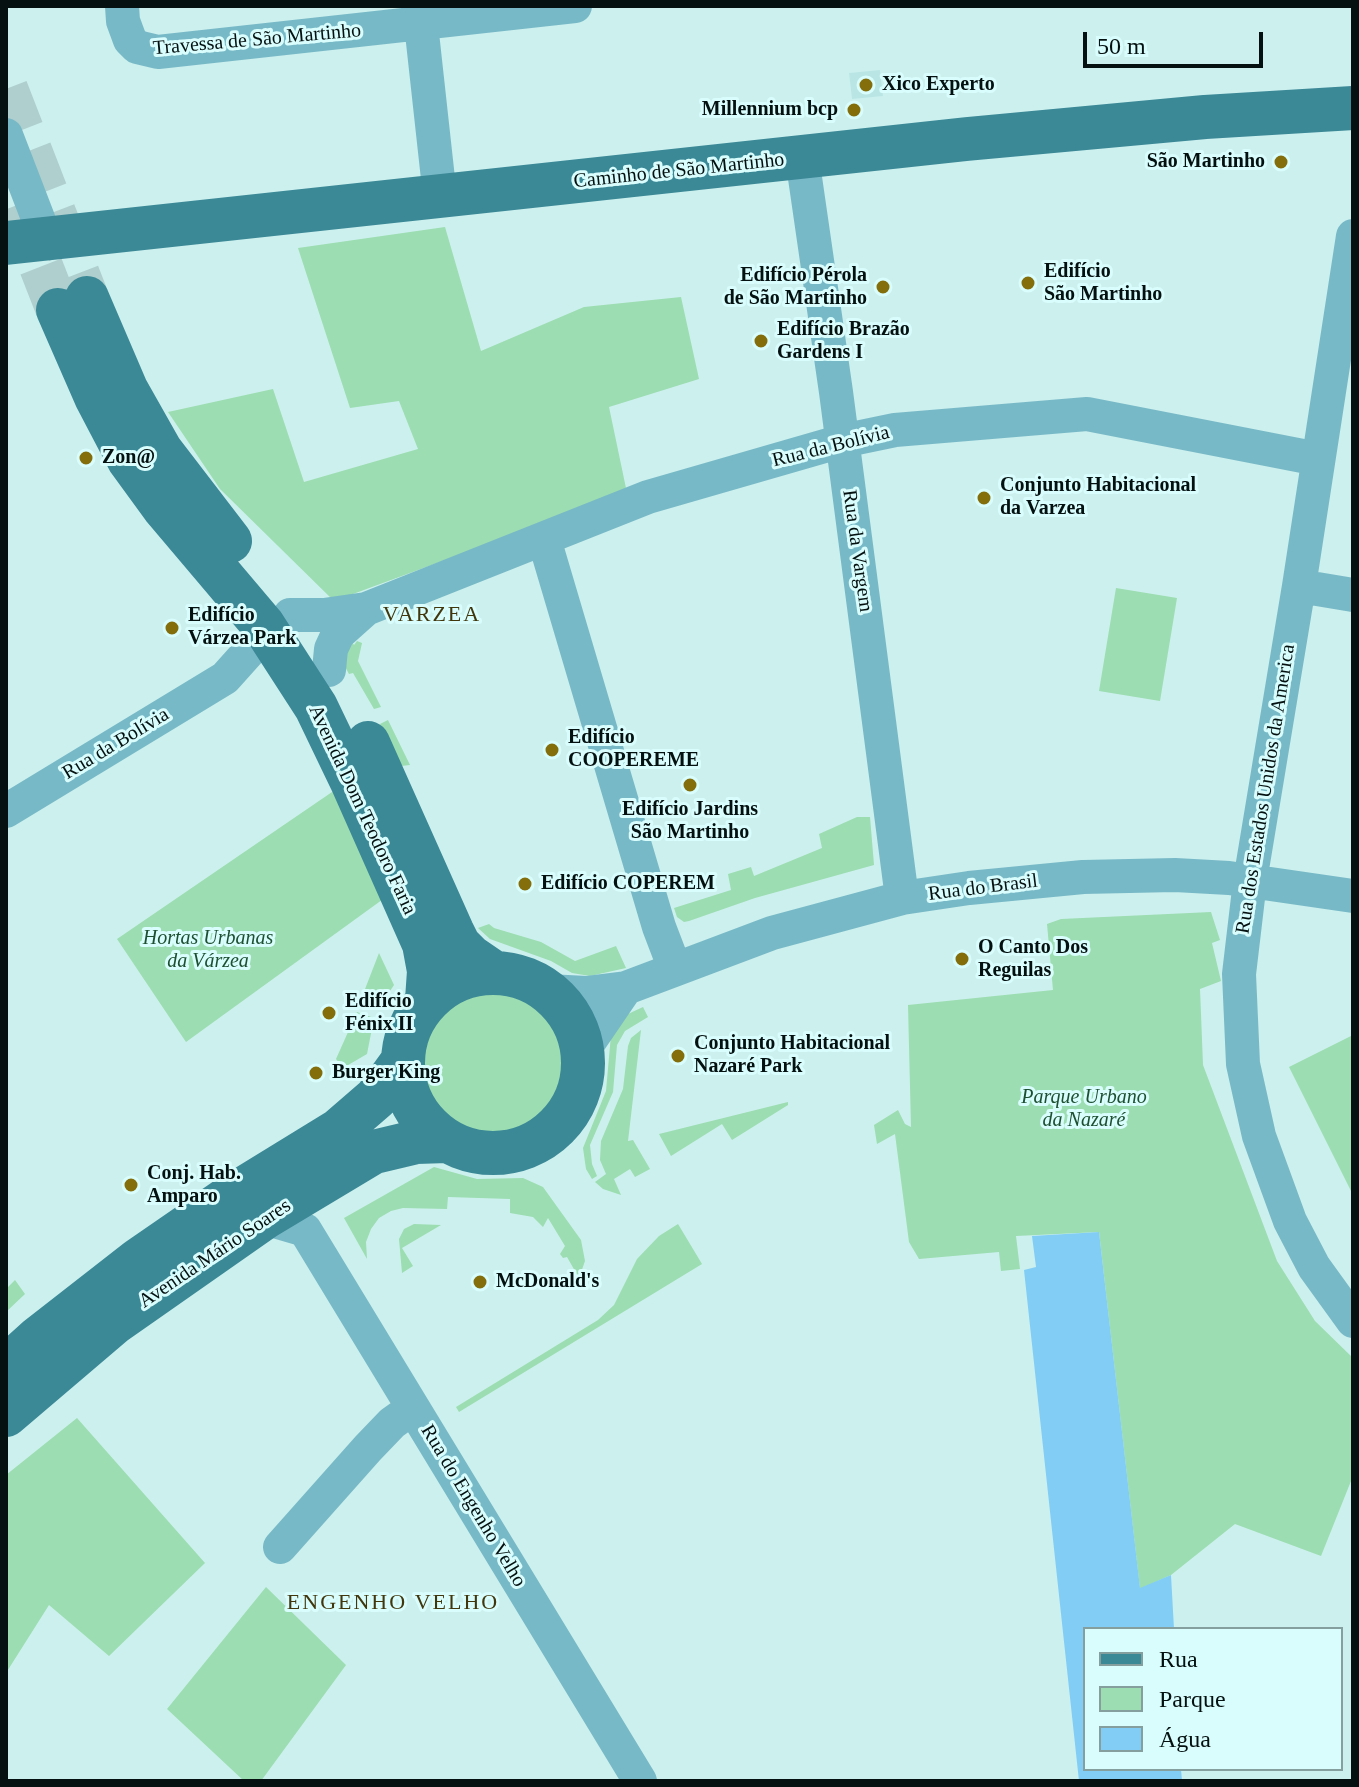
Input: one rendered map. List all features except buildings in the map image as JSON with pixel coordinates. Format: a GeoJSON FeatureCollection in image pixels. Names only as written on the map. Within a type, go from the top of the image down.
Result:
{"type":"FeatureCollection","features":[{"type":"Feature","properties":{"kind":"main road","name":"Caminho de São Martinho"},"geometry":{"type":"LineString","coordinates":[[26,241],[1119,124],[1353,108]]}},
{"type":"Feature","properties":{"kind":"main road","name":"Avenida Dom Teodoro Faria"},"geometry":{"type":"LineString","coordinates":[[73,304],[96,397],[129,460],[164,508],[276,620],[380,770],[459,945],[493,972]]}},
{"type":"Feature","properties":{"kind":"main road","name":"Avenida Dom Teodoro Faria"},"geometry":{"type":"LineString","coordinates":[[312,671],[338,751],[424,944],[429,971],[427,1000]]}},
{"type":"Feature","properties":{"kind":"main road"},"geometry":{"type":"LineString","coordinates":[[493,972],[530,980],[548,991],[572,1018],[583,1051],[582,1079],[573,1106],[547,1137],[508,1152],[493,1154],[461,1148],[447,1141],[423,1121],[414,1107],[407,1093],[402,1062],[409,1029],[427,1000],[445,986],[466,976],[493,972]]}},
{"type":"Feature","properties":{"kind":"main road","name":"Avenida Mário Soares"},"geometry":{"type":"LineString","coordinates":[[6,1367],[138,1260],[225,1200],[339,1130],[376,1098],[402,1062]]}},
{"type":"Feature","properties":{"kind":"main road","name":"Avenida Mário Soares"},"geometry":{"type":"LineString","coordinates":[[6,1415],[114,1323],[183,1272],[285,1224],[315,1187],[374,1152],[416,1142],[447,1141]]}},
{"type":"Feature","properties":{"kind":"street","name":"Travessa de São Martinho"},"geometry":{"type":"LineString","coordinates":[[122,6],[123,21],[130,40],[137,47],[158,52],[575,6]]}},
{"type":"Feature","properties":{"kind":"street"},"geometry":{"type":"LineString","coordinates":[[421,24],[440,197]]}},
{"type":"Feature","properties":{"kind":"street"},"geometry":{"type":"LineString","coordinates":[[6,135],[26,241]]}},
{"type":"Feature","properties":{"kind":"street","name":"Rua da Vargem"},"geometry":{"type":"LineString","coordinates":[[802,157],[902,898]]}},
{"type":"Feature","properties":{"kind":"street","name":"Rua dos Estados Unidos da America"},"geometry":{"type":"LineString","coordinates":[[1353,236],[1250,881],[1239,974],[1243,1064],[1259,1136],[1290,1221],[1314,1267],[1353,1321]]}},
{"type":"Feature","properties":{"kind":"street","name":"Rua da Bolívia"},"geometry":{"type":"LineString","coordinates":[[6,811],[225,678],[276,620],[366,609],[648,497],[842,441],[895,430],[1087,414],[1318,459]]}},
{"type":"Feature","properties":{"kind":"street"},"geometry":{"type":"LineString","coordinates":[[544,539],[659,927],[675,969]]}},
{"type":"Feature","properties":{"kind":"street"},"geometry":{"type":"LineString","coordinates":[[1299,586],[1353,595]]}},
{"type":"Feature","properties":{"kind":"street","name":"Rua da Bolívia"},"geometry":{"type":"LineString","coordinates":[[225,678],[263,671],[312,671],[331,649],[338,634],[366,609]]}},
{"type":"Feature","properties":{"kind":"street","name":"Rua do Brasil"},"geometry":{"type":"LineString","coordinates":[[548,991],[586,993],[626,988],[772,933],[902,898],[1083,877],[1175,875],[1250,881],[1353,896]]}},
{"type":"Feature","properties":{"kind":"street"},"geometry":{"type":"LineString","coordinates":[[583,1051],[626,988]]}},
{"type":"Feature","properties":{"kind":"street","name":"Rua do Engenho Velho"},"geometry":{"type":"LineString","coordinates":[[285,1224],[413,1408],[640,1781]]}},
{"type":"Feature","properties":{"kind":"street"},"geometry":{"type":"LineString","coordinates":[[280,1547],[368,1448],[392,1423],[413,1408]]}},
{"type":"Feature","properties":{"kind":"shaded area","name":"Xico Experto"},"geometry":{"type":"Polygon","coordinates":[[[880,70],[883,96],[852,99],[849,73],[880,70]]]}},
{"type":"Feature","properties":{"kind":"green space"},"geometry":{"type":"Polygon","coordinates":[[[445,227],[481,351],[584,307],[681,297],[699,379],[609,407],[627,493],[334,601],[220,489],[168,412],[273,389],[304,482],[418,449],[399,401],[350,408],[298,248],[445,227]]]}},
{"type":"Feature","properties":{"kind":"green space"},"geometry":{"type":"Polygon","coordinates":[[[1116,588],[1177,598],[1160,701],[1099,691],[1116,588]]]}},
{"type":"Feature","properties":{"kind":"green space"},"geometry":{"type":"Polygon","coordinates":[[[346,634],[354,645],[357,641],[362,643],[358,661],[381,707],[374,709],[353,673],[349,674],[342,661],[346,634]]]}},
{"type":"Feature","properties":{"kind":"green space"},"geometry":{"type":"Polygon","coordinates":[[[388,720],[410,765],[401,766],[380,724],[388,720]]]}},
{"type":"Feature","properties":{"kind":"green space","name":"Hortas Urbanas da Várzea"},"geometry":{"type":"Polygon","coordinates":[[[335,790],[386,897],[186,1042],[117,939],[335,790]]]}},
{"type":"Feature","properties":{"kind":"green space"},"geometry":{"type":"Polygon","coordinates":[[[857,817],[870,817],[874,865],[755,898],[689,921],[684,922],[677,917],[674,908],[731,890],[728,874],[751,867],[754,876],[822,848],[819,834],[857,817]]]}},
{"type":"Feature","properties":{"kind":"green space","name":"Parque Urbano da Nazaré"},"geometry":{"type":"Polygon","coordinates":[[[1211,912],[1220,940],[1212,943],[1221,981],[1200,989],[1203,1065],[1277,1261],[1315,1321],[1353,1358],[1353,1476],[1321,1556],[1235,1524],[1171,1575],[1140,1589],[1099,1232],[1016,1236],[1020,1269],[1001,1271],[999,1252],[919,1259],[909,1242],[895,1134],[877,1144],[874,1125],[898,1110],[905,1124],[911,1127],[908,1005],[1053,990],[1047,924],[1061,919],[1211,912]]]}},
{"type":"Feature","properties":{"kind":"green space"},"geometry":{"type":"Polygon","coordinates":[[[489,924],[541,942],[575,961],[616,946],[626,968],[590,976],[572,973],[551,961],[490,939],[478,928],[489,924]]]}},
{"type":"Feature","properties":{"kind":"green space"},"geometry":{"type":"Polygon","coordinates":[[[379,953],[394,985],[378,1009],[360,1002],[379,953]]]}},
{"type":"Feature","properties":{"kind":"green space"},"geometry":{"type":"Polygon","coordinates":[[[491,991],[518,997],[541,1012],[556,1035],[562,1062],[556,1089],[541,1112],[518,1127],[491,1133],[464,1127],[441,1112],[426,1089],[420,1062],[426,1035],[441,1012],[464,997],[491,991]]]}},
{"type":"Feature","properties":{"kind":"green space"},"geometry":{"type":"Polygon","coordinates":[[[643,1007],[648,1017],[625,1031],[617,1045],[613,1092],[590,1145],[597,1176],[592,1179],[586,1169],[583,1148],[606,1091],[611,1035],[628,1014],[643,1007]]]}},
{"type":"Feature","properties":{"kind":"green space"},"geometry":{"type":"Polygon","coordinates":[[[357,1012],[374,1018],[367,1054],[343,1068],[336,1059],[357,1012]]]}},
{"type":"Feature","properties":{"kind":"green space"},"geometry":{"type":"Polygon","coordinates":[[[641,1030],[628,1141],[633,1140],[650,1169],[635,1177],[630,1169],[614,1179],[621,1195],[603,1189],[595,1182],[606,1174],[600,1160],[601,1141],[623,1089],[628,1046],[631,1038],[641,1030]]]}},
{"type":"Feature","properties":{"kind":"green space"},"geometry":{"type":"Polygon","coordinates":[[[1353,1035],[1353,1195],[1289,1067],[1353,1035]]]}},
{"type":"Feature","properties":{"kind":"green space"},"geometry":{"type":"Polygon","coordinates":[[[788,1102],[788,1105],[732,1140],[722,1124],[671,1156],[659,1134],[788,1102]]]}},
{"type":"Feature","properties":{"kind":"green space"},"geometry":{"type":"Polygon","coordinates":[[[434,1167],[477,1179],[523,1178],[543,1187],[581,1240],[585,1261],[579,1278],[567,1257],[563,1258],[560,1254],[565,1246],[548,1218],[543,1227],[533,1217],[510,1213],[510,1199],[448,1197],[447,1209],[403,1208],[391,1211],[379,1218],[371,1229],[366,1242],[367,1259],[344,1218],[434,1167]]]}},
{"type":"Feature","properties":{"kind":"green space"},"geometry":{"type":"Polygon","coordinates":[[[414,1224],[441,1225],[402,1248],[413,1266],[402,1273],[399,1239],[404,1229],[414,1224]]]}},
{"type":"Feature","properties":{"kind":"green space"},"geometry":{"type":"Polygon","coordinates":[[[678,1224],[702,1264],[459,1412],[456,1407],[598,1320],[614,1305],[637,1259],[659,1236],[678,1224]]]}},
{"type":"Feature","properties":{"kind":"green space"},"geometry":{"type":"Polygon","coordinates":[[[15,1280],[25,1294],[6,1312],[6,1289],[15,1280]]]}},
{"type":"Feature","properties":{"kind":"green space"},"geometry":{"type":"Polygon","coordinates":[[[77,1418],[205,1563],[109,1656],[49,1605],[6,1673],[6,1475],[77,1418]]]}},
{"type":"Feature","properties":{"kind":"green space"},"geometry":{"type":"Polygon","coordinates":[[[266,1587],[346,1665],[261,1781],[244,1781],[167,1709],[266,1587]]]}},
{"type":"Feature","properties":{"kind":"water"},"geometry":{"type":"Polygon","coordinates":[[[1099,1232],[1140,1588],[1171,1575],[1174,1627],[1083,1627],[1083,1771],[1181,1771],[1182,1781],[1079,1781],[1024,1270],[1036,1267],[1032,1236],[1099,1232]]]}},
{"type":"Feature","properties":{"kind":"tunnel"},"geometry":{"type":"LineString","coordinates":[[6,89],[87,298]]}},
{"type":"Feature","properties":{"kind":"tunnel"},"geometry":{"type":"LineString","coordinates":[[17,205],[58,310]]}},
{"type":"Feature","properties":{"kind":"place","name":"Xico Experto"},"geometry":{"type":"Point","coordinates":[866,85]}},
{"type":"Feature","properties":{"kind":"place","name":"Millennium bcp"},"geometry":{"type":"Point","coordinates":[854,110]}},
{"type":"Feature","properties":{"kind":"place","name":"São Martinho"},"geometry":{"type":"Point","coordinates":[1281,162]}},
{"type":"Feature","properties":{"kind":"place","name":"Edifício São Martinho"},"geometry":{"type":"Point","coordinates":[1028,283]}},
{"type":"Feature","properties":{"kind":"place","name":"Edifício Pérola de São Martinho"},"geometry":{"type":"Point","coordinates":[883,287]}},
{"type":"Feature","properties":{"kind":"place","name":"Edifício Brazão Gardens I"},"geometry":{"type":"Point","coordinates":[761,341]}},
{"type":"Feature","properties":{"kind":"place","name":"Zon@"},"geometry":{"type":"Point","coordinates":[86,458]}},
{"type":"Feature","properties":{"kind":"place","name":"Conjunto Habitacional da Varzea"},"geometry":{"type":"Point","coordinates":[984,498]}},
{"type":"Feature","properties":{"kind":"place","name":"Edifício Várzea Park"},"geometry":{"type":"Point","coordinates":[172,628]}},
{"type":"Feature","properties":{"kind":"place","name":"Edifício COOPEREME"},"geometry":{"type":"Point","coordinates":[552,750]}},
{"type":"Feature","properties":{"kind":"place","name":"Edifício Jardins São Martinho"},"geometry":{"type":"Point","coordinates":[690,785]}},
{"type":"Feature","properties":{"kind":"place","name":"Edifício COPEREM"},"geometry":{"type":"Point","coordinates":[525,884]}},
{"type":"Feature","properties":{"kind":"place","name":"O Canto Dos Reguilas"},"geometry":{"type":"Point","coordinates":[962,959]}},
{"type":"Feature","properties":{"kind":"place","name":"Edifício Fénix II"},"geometry":{"type":"Point","coordinates":[329,1013]}},
{"type":"Feature","properties":{"kind":"place","name":"Conjunto Habitacional Nazaré Park"},"geometry":{"type":"Point","coordinates":[678,1056]}},
{"type":"Feature","properties":{"kind":"place","name":"Burger King"},"geometry":{"type":"Point","coordinates":[316,1073]}},
{"type":"Feature","properties":{"kind":"place","name":"Conj. Hab. Amparo"},"geometry":{"type":"Point","coordinates":[131,1185]}},
{"type":"Feature","properties":{"kind":"place","name":"McDonald's"},"geometry":{"type":"Point","coordinates":[480,1282]}},
{"type":"Feature","properties":{"kind":"district","name":"VARZEA"},"geometry":{"type":"Point","coordinates":[432,615]}},
{"type":"Feature","properties":{"kind":"district","name":"ENGENHO VELHO"},"geometry":{"type":"Point","coordinates":[393,1603]}}]}
